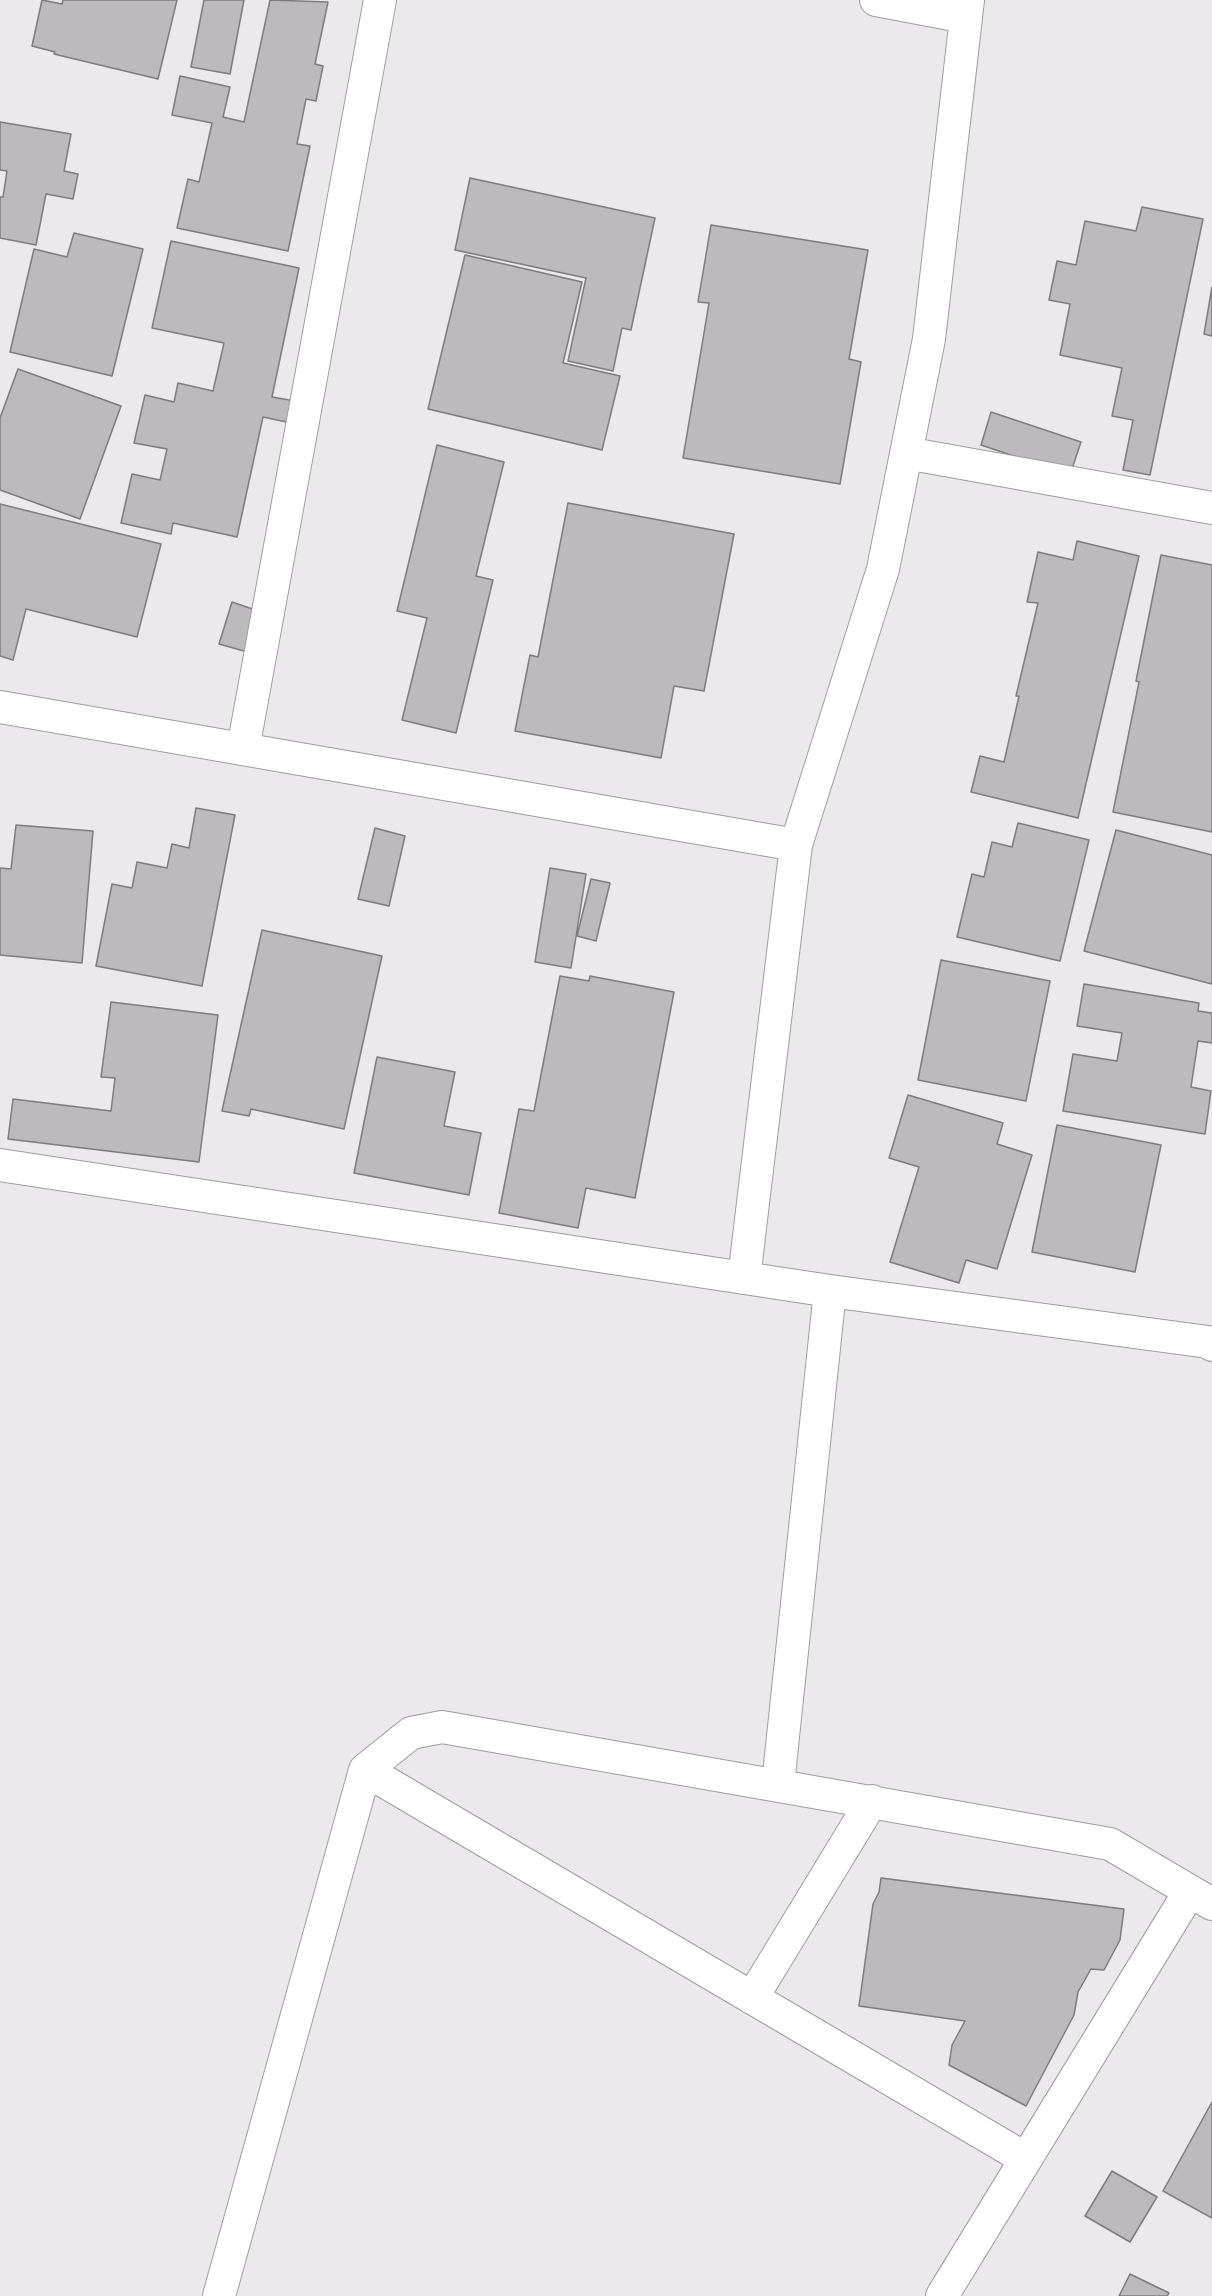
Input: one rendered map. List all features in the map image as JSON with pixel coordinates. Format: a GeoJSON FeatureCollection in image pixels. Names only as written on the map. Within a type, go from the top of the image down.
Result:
{"type":"FeatureCollection","features":[{"type":"Feature","properties":{"kind":"street"},"geometry":{"type":"LineString","coordinates":[[243,749],[381,0]]}},
{"type":"Feature","properties":{"kind":"street"},"geometry":{"type":"LineString","coordinates":[[744,1278],[796,845],[883,569],[929,339],[967,9],[876,0]]}},
{"type":"Feature","properties":{"kind":"street"},"geometry":{"type":"LineString","coordinates":[[906,453],[1212,508]]}},
{"type":"Feature","properties":{"kind":"street"},"geometry":{"type":"LineString","coordinates":[[0,707],[796,845]]}},
{"type":"Feature","properties":{"kind":"street"},"geometry":{"type":"LineString","coordinates":[[0,1164],[830,1291],[1211,1336]]}},
{"type":"Feature","properties":{"kind":"street"},"geometry":{"type":"LineString","coordinates":[[778,1784],[830,1291]]}},
{"type":"Feature","properties":{"kind":"street"},"geometry":{"type":"LineString","coordinates":[[219,2296],[365,1770],[411,1733],[442,1727],[778,1784],[1110,1844],[1201,1898],[1026,2159],[942,2296]]}},
{"type":"Feature","properties":{"kind":"street"},"geometry":{"type":"LineString","coordinates":[[365,1770],[1026,2159]]}},
{"type":"Feature","properties":{"kind":"street"},"geometry":{"type":"LineString","coordinates":[[752,1998],[872,1801]]}},
{"type":"Feature","properties":{"kind":"building"},"geometry":{"type":"Polygon","coordinates":[[[42,0],[62,4],[63,0],[177,0],[158,79],[54,54],[55,52],[32,46],[42,0]]]}},
{"type":"Feature","properties":{"kind":"building"},"geometry":{"type":"Polygon","coordinates":[[[204,0],[244,0],[230,74],[191,67],[204,0]]]}},
{"type":"Feature","properties":{"kind":"building"},"geometry":{"type":"Polygon","coordinates":[[[270,0],[328,2],[315,64],[323,66],[316,101],[306,99],[297,144],[310,146],[288,251],[177,228],[188,179],[199,182],[212,123],[172,115],[180,76],[230,87],[223,117],[244,122],[270,0]]]}},
{"type":"Feature","properties":{"kind":"building"},"geometry":{"type":"Polygon","coordinates":[[[0,122],[71,134],[64,171],[78,174],[73,199],[46,194],[36,245],[0,238],[0,197],[3,197],[7,171],[0,170],[0,122]]]}},
{"type":"Feature","properties":{"kind":"building"},"geometry":{"type":"Polygon","coordinates":[[[470,178],[655,218],[631,330],[622,328],[613,371],[568,361],[586,278],[455,250],[470,178]]]}},
{"type":"Feature","properties":{"kind":"building"},"geometry":{"type":"Polygon","coordinates":[[[1142,207],[1203,219],[1150,475],[1123,470],[1133,420],[1112,416],[1122,368],[1060,355],[1070,304],[1049,300],[1057,261],[1076,265],[1085,221],[1136,231],[1142,207]]]}},
{"type":"Feature","properties":{"kind":"building"},"geometry":{"type":"Polygon","coordinates":[[[711,225],[868,250],[849,359],[861,362],[840,484],[683,458],[709,303],[698,302],[711,225]]]}},
{"type":"Feature","properties":{"kind":"building"},"geometry":{"type":"Polygon","coordinates":[[[74,233],[143,249],[112,376],[10,352],[34,249],[67,257],[74,233]]]}},
{"type":"Feature","properties":{"kind":"building"},"geometry":{"type":"Polygon","coordinates":[[[171,241],[299,268],[272,397],[295,401],[291,423],[263,417],[237,537],[173,523],[171,534],[121,523],[132,474],[160,480],[167,449],[134,443],[145,395],[174,402],[178,383],[213,391],[224,343],[152,328],[171,241]]]}},
{"type":"Feature","properties":{"kind":"building"},"geometry":{"type":"Polygon","coordinates":[[[465,255],[582,282],[563,363],[620,376],[602,450],[428,409],[465,255]]]}},
{"type":"Feature","properties":{"kind":"building"},"geometry":{"type":"Polygon","coordinates":[[[1212,287],[1212,336],[1204,334],[1212,287]]]}},
{"type":"Feature","properties":{"kind":"building"},"geometry":{"type":"Polygon","coordinates":[[[18,369],[121,406],[80,519],[0,490],[0,418],[18,369]]]}},
{"type":"Feature","properties":{"kind":"building"},"geometry":{"type":"Polygon","coordinates":[[[991,412],[1081,442],[1070,475],[981,445],[991,412]]]}},
{"type":"Feature","properties":{"kind":"building"},"geometry":{"type":"Polygon","coordinates":[[[437,445],[504,462],[476,576],[493,580],[456,733],[402,720],[427,618],[397,611],[437,445]]]}},
{"type":"Feature","properties":{"kind":"building"},"geometry":{"type":"Polygon","coordinates":[[[568,503],[734,534],[704,691],[674,686],[661,758],[515,731],[530,655],[538,657],[568,503]]]}},
{"type":"Feature","properties":{"kind":"building"},"geometry":{"type":"Polygon","coordinates":[[[0,504],[161,544],[137,637],[26,609],[13,660],[0,656],[0,504]]]}},
{"type":"Feature","properties":{"kind":"building"},"geometry":{"type":"Polygon","coordinates":[[[1077,541],[1139,556],[1078,818],[971,792],[980,756],[1004,762],[1019,696],[1016,696],[1038,603],[1027,602],[1038,552],[1073,560],[1077,541]]]}},
{"type":"Feature","properties":{"kind":"building"},"geometry":{"type":"Polygon","coordinates":[[[1161,555],[1212,565],[1212,832],[1113,812],[1161,555]]]}},
{"type":"Feature","properties":{"kind":"building"},"geometry":{"type":"Polygon","coordinates":[[[232,602],[264,613],[251,653],[219,644],[232,602]]]}},
{"type":"Feature","properties":{"kind":"building"},"geometry":{"type":"Polygon","coordinates":[[[196,808],[235,815],[202,986],[96,966],[112,884],[132,888],[137,862],[167,868],[172,844],[189,848],[196,808]]]}},
{"type":"Feature","properties":{"kind":"building"},"geometry":{"type":"Polygon","coordinates":[[[1018,823],[1089,840],[1060,961],[957,937],[972,874],[984,877],[992,842],[1012,847],[1018,823]]]}},
{"type":"Feature","properties":{"kind":"building"},"geometry":{"type":"Polygon","coordinates":[[[16,825],[93,831],[82,963],[0,955],[0,868],[11,869],[16,825]]]}},
{"type":"Feature","properties":{"kind":"building"},"geometry":{"type":"Polygon","coordinates":[[[375,828],[405,836],[389,906],[358,899],[375,828]]]}},
{"type":"Feature","properties":{"kind":"building"},"geometry":{"type":"Polygon","coordinates":[[[1116,830],[1212,855],[1212,984],[1084,951],[1116,830]]]}},
{"type":"Feature","properties":{"kind":"building"},"geometry":{"type":"Polygon","coordinates":[[[550,868],[586,874],[571,968],[535,962],[550,868]]]}},
{"type":"Feature","properties":{"kind":"building"},"geometry":{"type":"Polygon","coordinates":[[[591,879],[610,883],[596,941],[577,936],[591,879]]]}},
{"type":"Feature","properties":{"kind":"building"},"geometry":{"type":"Polygon","coordinates":[[[262,930],[382,956],[344,1129],[251,1109],[249,1116],[222,1111],[262,930]]]}},
{"type":"Feature","properties":{"kind":"building"},"geometry":{"type":"Polygon","coordinates":[[[941,960],[1050,981],[1026,1101],[918,1080],[941,960]]]}},
{"type":"Feature","properties":{"kind":"building"},"geometry":{"type":"Polygon","coordinates":[[[560,976],[589,981],[590,976],[674,992],[635,1198],[586,1188],[578,1228],[499,1213],[519,1109],[534,1111],[560,976]]]}},
{"type":"Feature","properties":{"kind":"building"},"geometry":{"type":"Polygon","coordinates":[[[1084,984],[1199,1003],[1198,1011],[1212,1013],[1212,1043],[1198,1041],[1191,1087],[1211,1091],[1205,1134],[1063,1111],[1073,1054],[1117,1061],[1122,1033],[1077,1026],[1084,984]]]}},
{"type":"Feature","properties":{"kind":"building"},"geometry":{"type":"Polygon","coordinates":[[[111,1002],[218,1015],[199,1162],[8,1139],[13,1099],[111,1111],[115,1078],[101,1077],[111,1002]]]}},
{"type":"Feature","properties":{"kind":"building"},"geometry":{"type":"Polygon","coordinates":[[[377,1057],[455,1072],[444,1126],[481,1133],[469,1195],[354,1173],[377,1057]]]}},
{"type":"Feature","properties":{"kind":"building"},"geometry":{"type":"Polygon","coordinates":[[[908,1095],[1003,1123],[997,1144],[1032,1155],[997,1269],[966,1260],[959,1283],[890,1262],[919,1167],[889,1158],[908,1095]]]}},
{"type":"Feature","properties":{"kind":"building"},"geometry":{"type":"Polygon","coordinates":[[[1057,1125],[1161,1145],[1135,1272],[1032,1252],[1057,1125]]]}},
{"type":"Feature","properties":{"kind":"building"},"geometry":{"type":"Polygon","coordinates":[[[881,1878],[1124,1909],[1120,1940],[1104,1970],[1091,1969],[1078,1992],[1074,2015],[1026,2106],[949,2065],[952,2045],[965,2021],[859,2006],[873,1904],[879,1892],[881,1878]]]}},
{"type":"Feature","properties":{"kind":"building"},"geometry":{"type":"Polygon","coordinates":[[[1212,2102],[1212,2218],[1163,2191],[1212,2102]]]}},
{"type":"Feature","properties":{"kind":"building"},"geometry":{"type":"Polygon","coordinates":[[[1112,2171],[1157,2197],[1130,2242],[1085,2216],[1112,2171]]]}},
{"type":"Feature","properties":{"kind":"building"},"geometry":{"type":"Polygon","coordinates":[[[1130,2274],[1169,2293],[1167,2296],[1119,2296],[1130,2274]]]}}]}
